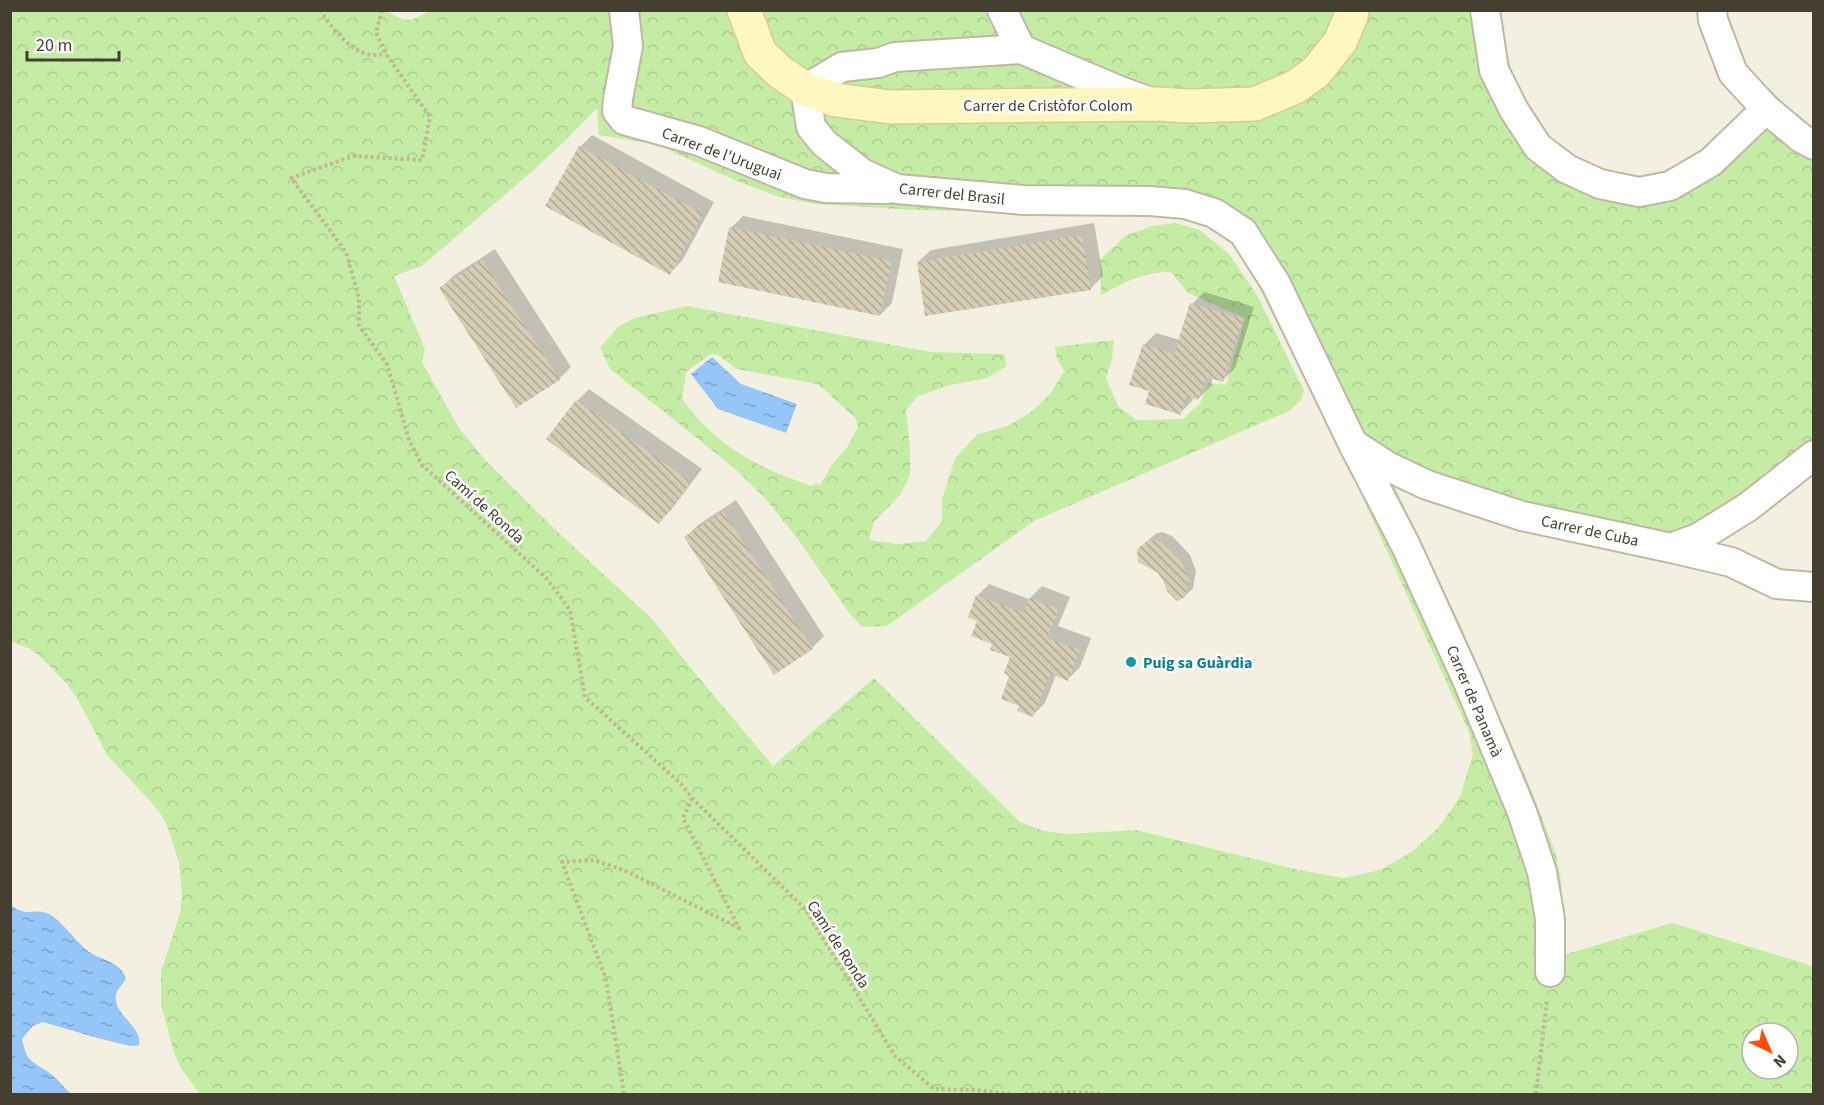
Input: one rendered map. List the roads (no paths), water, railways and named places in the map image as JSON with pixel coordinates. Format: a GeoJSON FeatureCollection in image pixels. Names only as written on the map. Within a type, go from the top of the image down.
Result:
{"type":"FeatureCollection","features":[{"type":"Feature","properties":{"kind":"street","name":"Carrer de l'Uruguai"},"geometry":{"type":"LineString","coordinates":[[624,10],[628,46],[617,111],[624,120],[699,141],[805,184],[826,188],[897,189]]}},
{"type":"Feature","properties":{"kind":"street","name":"Carrer de Cristòfor Colom"},"geometry":{"type":"LineString","coordinates":[[744,10],[760,53],[780,72],[805,89],[836,100],[891,107],[1255,104],[1295,87],[1316,72],[1340,42],[1352,16],[1352,10]]}},
{"type":"Feature","properties":{"kind":"street"},"geometry":{"type":"LineString","coordinates":[[1002,10],[1021,49]]}},
{"type":"Feature","properties":{"kind":"street"},"geometry":{"type":"LineString","coordinates":[[1485,10],[1494,70],[1514,110],[1538,147],[1567,169],[1600,184],[1639,192],[1670,186],[1711,162],[1766,109]]}},
{"type":"Feature","properties":{"kind":"street"},"geometry":{"type":"LineString","coordinates":[[1712,10],[1713,20],[1733,73],[1766,109],[1801,138],[1814,145]]}},
{"type":"Feature","properties":{"kind":"street"},"geometry":{"type":"LineString","coordinates":[[805,89],[842,67],[878,63],[895,57],[1021,49],[1158,105]]}},
{"type":"Feature","properties":{"kind":"street","name":"Carrer del Brasil"},"geometry":{"type":"LineString","coordinates":[[805,89],[811,127],[824,143],[862,173],[897,189],[1023,200],[1150,201],[1185,204],[1214,213],[1243,232],[1276,284],[1353,444]]}},
{"type":"Feature","properties":{"kind":"street","name":"Carrer de Cuba"},"geometry":{"type":"LineString","coordinates":[[1353,444],[1389,467],[1427,485],[1522,516],[1731,562],[1777,584],[1814,587]]}},
{"type":"Feature","properties":{"kind":"street","name":"Carrer de Panamà"},"geometry":{"type":"LineString","coordinates":[[1353,444],[1406,546],[1468,682],[1526,821],[1542,872],[1550,919],[1550,972]]}},
{"type":"Feature","properties":{"kind":"street"},"geometry":{"type":"LineString","coordinates":[[1671,548],[1698,538],[1748,507],[1814,455]]}},
{"type":"Feature","properties":{"kind":"water"},"geometry":{"type":"Polygon","coordinates":[[[712,357],[741,384],[797,404],[786,433],[718,409],[691,374],[712,357]]]}},
{"type":"Feature","properties":{"kind":"water"},"geometry":{"type":"Polygon","coordinates":[[[10,904],[21,911],[43,912],[53,916],[89,952],[115,965],[126,978],[116,994],[116,1001],[118,1008],[137,1032],[139,1045],[131,1046],[101,1039],[43,1022],[33,1026],[22,1039],[31,1061],[54,1076],[71,1094],[11,1094],[10,904]]]}},
{"type":"Feature","properties":{"kind":"place","name":"Puig sa Guàrdia"},"geometry":{"type":"Point","coordinates":[1131,662]}}]}
